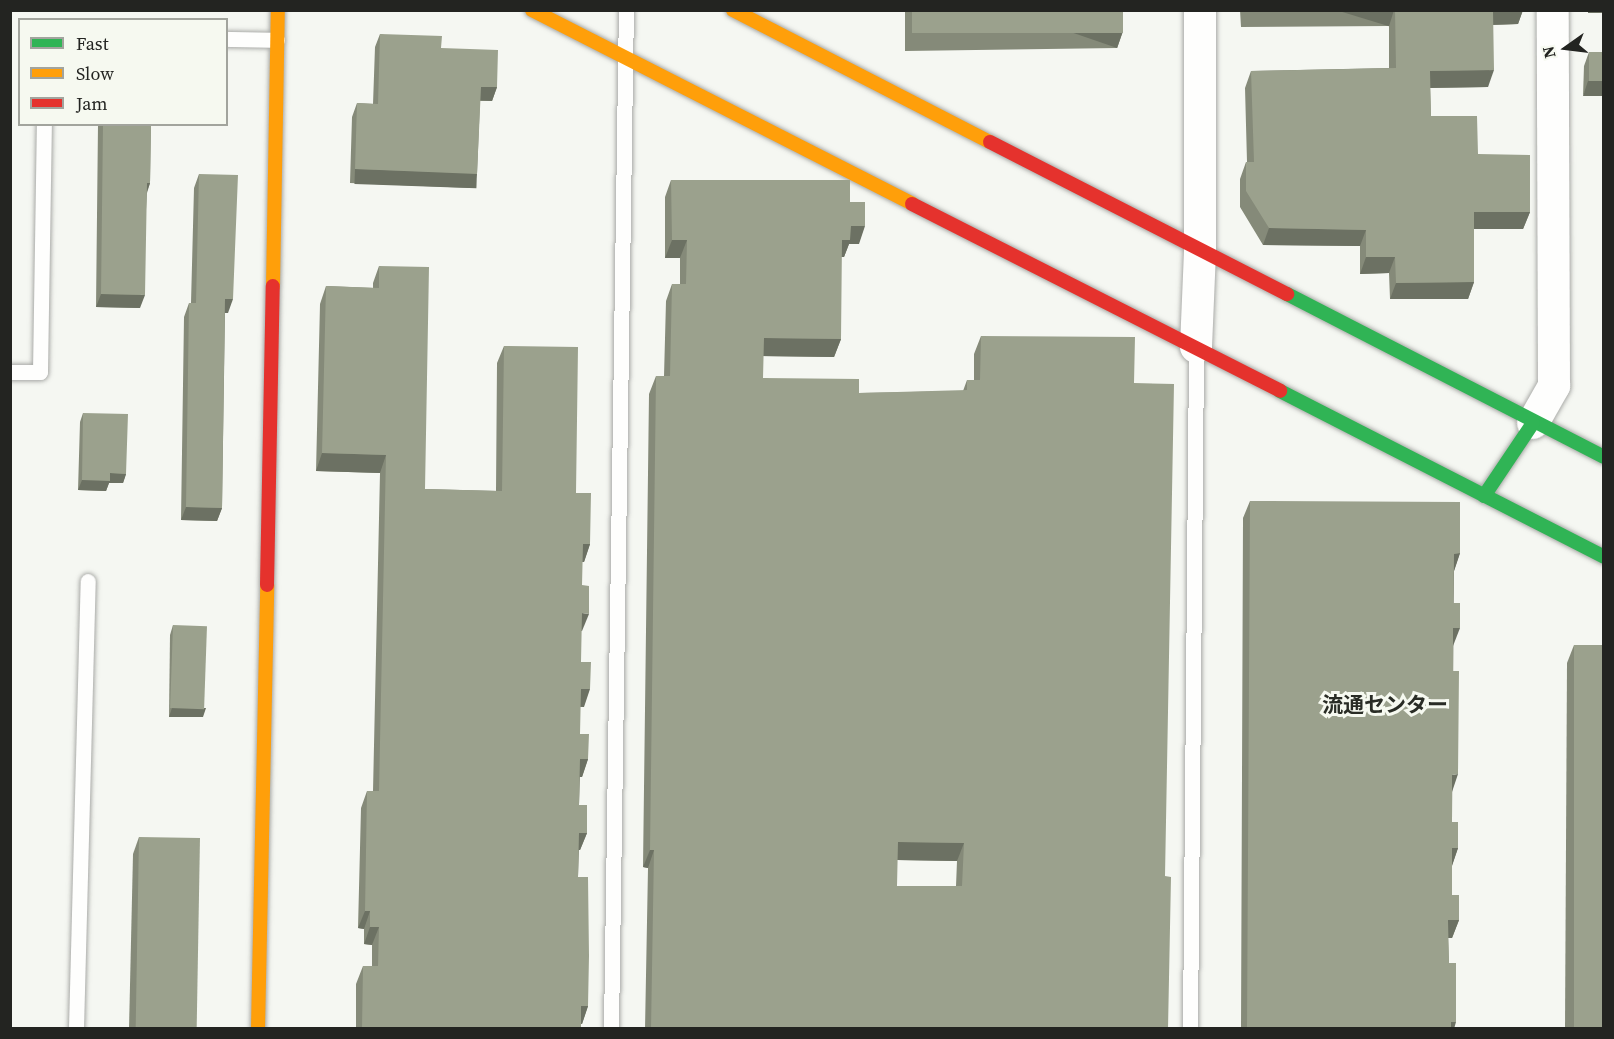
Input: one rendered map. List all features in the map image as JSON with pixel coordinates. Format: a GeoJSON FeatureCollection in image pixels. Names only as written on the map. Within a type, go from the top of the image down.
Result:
{"type":"FeatureCollection","features":[{"type":"Feature","properties":{"kind":"street"},"geometry":{"type":"LineString","coordinates":[[258,1029],[278,10]]}},
{"type":"Feature","properties":{"kind":"street"},"geometry":{"type":"LineString","coordinates":[[532,10],[627,62],[1196,347],[1604,557]]}},
{"type":"Feature","properties":{"kind":"street"},"geometry":{"type":"LineString","coordinates":[[733,10],[1533,423],[1604,457]]}},
{"type":"Feature","properties":{"kind":"street"},"geometry":{"type":"LineString","coordinates":[[1196,347],[1200,251],[1200,10]]}},
{"type":"Feature","properties":{"kind":"street"},"geometry":{"type":"LineString","coordinates":[[1484,496],[1533,423],[1554,386],[1552,10]]}},
{"type":"Feature","properties":{"kind":"lane"},"geometry":{"type":"LineString","coordinates":[[611,1029],[626,10]]}},
{"type":"Feature","properties":{"kind":"lane"},"geometry":{"type":"LineString","coordinates":[[228,39],[277,40]]}},
{"type":"Feature","properties":{"kind":"lane"},"geometry":{"type":"LineString","coordinates":[[10,372],[40,372],[44,126]]}},
{"type":"Feature","properties":{"kind":"lane"},"geometry":{"type":"LineString","coordinates":[[1190,1029],[1196,347]]}},
{"type":"Feature","properties":{"kind":"lane"},"geometry":{"type":"LineString","coordinates":[[76,1029],[88,581]]}},
{"type":"Feature","properties":{"kind":"building"},"geometry":{"type":"Polygon","coordinates":[[[912,10],[1123,10],[1123,33],[912,33],[912,10]]]}},
{"type":"Feature","properties":{"kind":"building"},"geometry":{"type":"Polygon","coordinates":[[[1395,10],[1493,10],[1494,70],[1430,71],[1431,116],[1477,116],[1478,154],[1530,155],[1530,212],[1474,212],[1474,282],[1396,283],[1395,257],[1366,257],[1366,230],[1269,228],[1246,191],[1246,162],[1254,162],[1251,71],[1396,68],[1395,10]]]}},
{"type":"Feature","properties":{"kind":"building"},"geometry":{"type":"Polygon","coordinates":[[[380,34],[442,36],[441,48],[498,50],[497,87],[481,87],[477,174],[355,169],[357,103],[378,104],[380,34]]]}},
{"type":"Feature","properties":{"kind":"building"},"geometry":{"type":"Polygon","coordinates":[[[1589,52],[1604,52],[1604,81],[1589,81],[1589,52]]]}},
{"type":"Feature","properties":{"kind":"building"},"geometry":{"type":"Polygon","coordinates":[[[103,126],[151,126],[150,183],[147,183],[145,295],[101,294],[103,126]]]}},
{"type":"Feature","properties":{"kind":"building"},"geometry":{"type":"Polygon","coordinates":[[[199,174],[238,175],[233,299],[225,299],[222,508],[186,507],[189,303],[196,303],[199,174]]]}},
{"type":"Feature","properties":{"kind":"building"},"geometry":{"type":"Polygon","coordinates":[[[671,180],[850,180],[850,202],[865,202],[865,226],[851,226],[850,240],[842,240],[841,339],[764,338],[763,378],[859,379],[859,393],[967,390],[967,380],[980,380],[981,336],[1135,337],[1134,383],[1174,384],[1165,876],[1171,877],[1168,1029],[651,1029],[654,850],[650,850],[656,376],[670,376],[672,284],[686,284],[687,240],[672,240],[671,180]],[[898,842],[897,886],[962,886],[964,843],[898,842]]]}},
{"type":"Feature","properties":{"kind":"building"},"geometry":{"type":"Polygon","coordinates":[[[379,266],[429,267],[425,489],[502,491],[504,346],[578,347],[576,493],[591,493],[590,544],[583,544],[582,585],[589,586],[589,614],[582,613],[581,662],[591,662],[590,689],[581,689],[580,734],[589,734],[588,759],[580,759],[579,805],[587,805],[587,833],[579,833],[578,877],[588,877],[589,956],[588,1006],[581,1006],[581,1029],[362,1029],[363,966],[378,966],[379,927],[370,927],[370,911],[365,911],[367,791],[379,791],[386,455],[322,453],[326,286],[379,288],[379,266]]]}},
{"type":"Feature","properties":{"kind":"building"},"geometry":{"type":"Polygon","coordinates":[[[83,413],[128,414],[126,474],[110,473],[110,481],[82,480],[83,413]]]}},
{"type":"Feature","properties":{"kind":"building"},"geometry":{"type":"Polygon","coordinates":[[[1250,501],[1460,502],[1460,553],[1454,554],[1453,603],[1460,603],[1460,628],[1453,628],[1453,671],[1459,671],[1458,774],[1452,775],[1452,822],[1458,822],[1458,848],[1452,848],[1452,895],[1459,895],[1459,920],[1448,920],[1449,963],[1456,963],[1456,1022],[1451,1022],[1451,1029],[1247,1029],[1250,501]]]}},
{"type":"Feature","properties":{"kind":"building"},"geometry":{"type":"Polygon","coordinates":[[[173,625],[207,626],[204,709],[170,708],[173,625]]]}},
{"type":"Feature","properties":{"kind":"building"},"geometry":{"type":"Polygon","coordinates":[[[1574,645],[1604,645],[1604,1028],[1574,1028],[1574,645]]]}},
{"type":"Feature","properties":{"kind":"building"},"geometry":{"type":"Polygon","coordinates":[[[139,837],[200,838],[197,1028],[136,1028],[139,837]]]}},
{"type":"Feature","properties":{"kind":"traffic: fast"},"geometry":{"type":"LineString","coordinates":[[1287,294],[1604,457]]}},
{"type":"Feature","properties":{"kind":"traffic: fast"},"geometry":{"type":"LineString","coordinates":[[1280,391],[1604,557]]}},
{"type":"Feature","properties":{"kind":"traffic: fast"},"geometry":{"type":"LineString","coordinates":[[1484,496],[1533,423]]}},
{"type":"Feature","properties":{"kind":"traffic: slow"},"geometry":{"type":"LineString","coordinates":[[273,286],[278,10]]}},
{"type":"Feature","properties":{"kind":"traffic: slow"},"geometry":{"type":"LineString","coordinates":[[532,10],[912,204]]}},
{"type":"Feature","properties":{"kind":"traffic: slow"},"geometry":{"type":"LineString","coordinates":[[733,10],[990,142]]}},
{"type":"Feature","properties":{"kind":"traffic: slow"},"geometry":{"type":"LineString","coordinates":[[258,1028],[267,585]]}},
{"type":"Feature","properties":{"kind":"traffic: jam"},"geometry":{"type":"LineString","coordinates":[[990,142],[1287,294]]}},
{"type":"Feature","properties":{"kind":"traffic: jam"},"geometry":{"type":"LineString","coordinates":[[912,204],[1280,391]]}},
{"type":"Feature","properties":{"kind":"traffic: jam"},"geometry":{"type":"LineString","coordinates":[[267,585],[273,286]]}},
{"type":"Feature","properties":{"kind":"district","name":"流通センター"},"geometry":{"type":"Point","coordinates":[1385,705]}}]}
